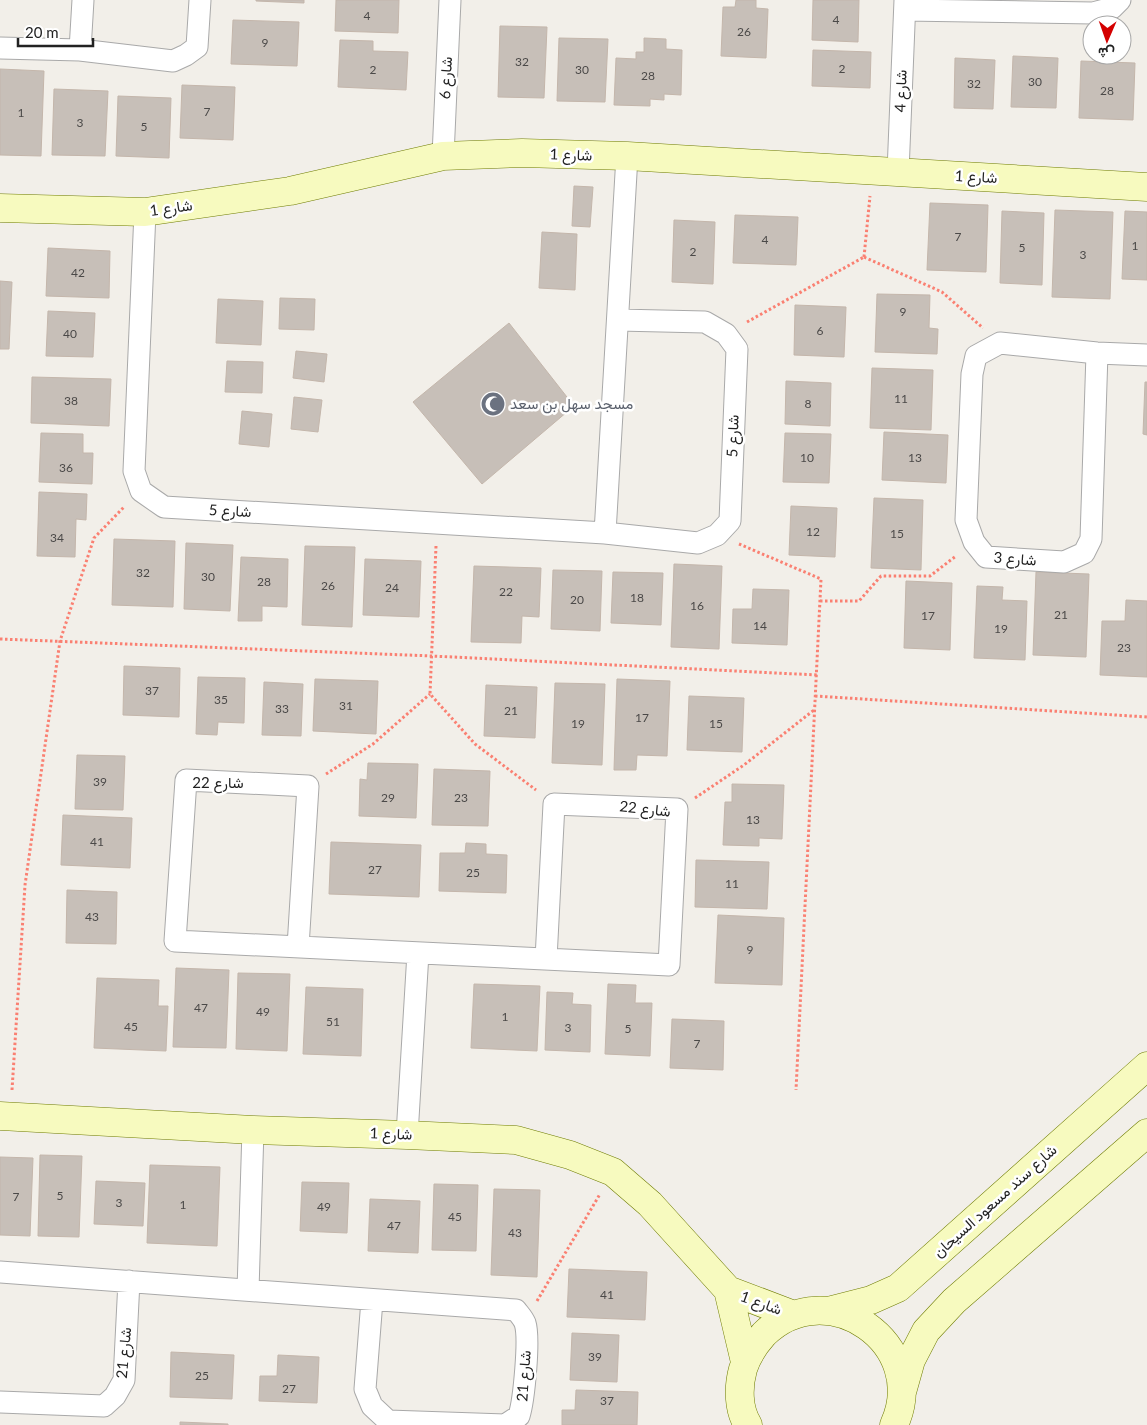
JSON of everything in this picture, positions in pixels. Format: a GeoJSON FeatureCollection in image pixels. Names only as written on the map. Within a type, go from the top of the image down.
{"type":"FeatureCollection","features":[{"type":"Feature","properties":{"kind":"street"},"geometry":{"type":"LineString","coordinates":[[80,50],[83,0]]}},
{"type":"Feature","properties":{"kind":"street"},"geometry":{"type":"LineString","coordinates":[[0,48],[80,50],[173,61],[197,47],[200,0]]}},
{"type":"Feature","properties":{"kind":"street","name":"شارع 6"},"geometry":{"type":"LineString","coordinates":[[443,156],[450,0]]}},
{"type":"Feature","properties":{"kind":"street","name":"شارع 4"},"geometry":{"type":"LineString","coordinates":[[885,171],[905,5],[1093,13],[1112,8],[1120,0]]}},
{"type":"Feature","properties":{"kind":"street","name":"شارع 1"},"geometry":{"type":"LineString","coordinates":[[0,208],[145,212],[290,191],[443,156],[522,153],[627,156],[1147,187]]}},
{"type":"Feature","properties":{"kind":"street"},"geometry":{"type":"LineString","coordinates":[[605,533],[627,156]]}},
{"type":"Feature","properties":{"kind":"street"},"geometry":{"type":"LineString","coordinates":[[140,490],[134,471],[145,212]]}},
{"type":"Feature","properties":{"kind":"street"},"geometry":{"type":"LineString","coordinates":[[618,320],[705,322],[726,334]]}},
{"type":"Feature","properties":{"kind":"street","name":"شارع 5"},"geometry":{"type":"LineString","coordinates":[[140,490],[164,507],[605,533],[698,543],[717,535],[730,521],[737,349],[726,334]]}},
{"type":"Feature","properties":{"kind":"street"},"geometry":{"type":"LineString","coordinates":[[1000,343],[1098,353],[1147,355]]}},
{"type":"Feature","properties":{"kind":"street","name":"شارع 3"},"geometry":{"type":"LineString","coordinates":[[1000,343],[976,356],[972,374],[966,520],[974,542],[986,557],[1064,562],[1084,553],[1091,539],[1098,353]]}},
{"type":"Feature","properties":{"kind":"street","name":"شارع 22"},"geometry":{"type":"LineString","coordinates":[[308,786],[186,780],[175,941],[669,965],[677,810],[554,804]]}},
{"type":"Feature","properties":{"kind":"street"},"geometry":{"type":"LineString","coordinates":[[298,947],[308,786]]}},
{"type":"Feature","properties":{"kind":"street"},"geometry":{"type":"LineString","coordinates":[[546,959],[554,804]]}},
{"type":"Feature","properties":{"kind":"street"},"geometry":{"type":"LineString","coordinates":[[407,1135],[418,953]]}},
{"type":"Feature","properties":{"kind":"street","name":"شارع سند مسعود السيحان"},"geometry":{"type":"LineString","coordinates":[[828,1311],[871,1300],[898,1288],[1147,1066]]}},
{"type":"Feature","properties":{"kind":"street","name":"شارع 1"},"geometry":{"type":"LineString","coordinates":[[5,1116],[253,1130],[516,1140],[570,1155],[613,1172],[650,1204],[728,1290],[794,1315]]}},
{"type":"Feature","properties":{"kind":"street"},"geometry":{"type":"LineString","coordinates":[[248,1290],[253,1130]]}},
{"type":"Feature","properties":{"kind":"street"},"geometry":{"type":"LineString","coordinates":[[895,1425],[911,1360],[926,1331],[954,1301],[1147,1133]]}},
{"type":"Feature","properties":{"kind":"street"},"geometry":{"type":"LineString","coordinates":[[0,1272],[516,1310],[525,1322]]}},
{"type":"Feature","properties":{"kind":"street","name":"شارع 21"},"geometry":{"type":"LineString","coordinates":[[0,1402],[104,1406],[115,1396],[124,1380],[129,1280]]}},
{"type":"Feature","properties":{"kind":"street","name":"شارع 1"},"geometry":{"type":"LineString","coordinates":[[728,1290],[745,1362]]}},
{"type":"Feature","properties":{"kind":"street","name":"شارع 21"},"geometry":{"type":"LineString","coordinates":[[372,1300],[365,1389],[372,1406],[388,1421],[505,1425],[519,1416],[523,1403],[525,1322]]}},
{"type":"Feature","properties":{"kind":"street"},"geometry":{"type":"LineString","coordinates":[[748,1425],[740,1397],[740,1379],[745,1362],[757,1342],[773,1325],[794,1315],[811,1311],[828,1311],[852,1317],[872,1329],[888,1346],[899,1368],[902,1392]]}},
{"type":"Feature","properties":{"kind":"street"},"geometry":{"type":"LineString","coordinates":[[727,1425],[740,1397]]}},
{"type":"Feature","properties":{"kind":"path"},"geometry":{"type":"LineString","coordinates":[[726,334],[864,258],[885,171]]}},
{"type":"Feature","properties":{"kind":"path"},"geometry":{"type":"LineString","coordinates":[[864,258],[942,292],[1000,343]]}},
{"type":"Feature","properties":{"kind":"path"},"geometry":{"type":"LineString","coordinates":[[5,1116],[25,885],[60,641],[94,538],[140,490]]}},
{"type":"Feature","properties":{"kind":"path"},"geometry":{"type":"LineString","coordinates":[[436,523],[430,694],[475,744],[554,804]]}},
{"type":"Feature","properties":{"kind":"path"},"geometry":{"type":"LineString","coordinates":[[717,535],[821,579],[796,1090]]}},
{"type":"Feature","properties":{"kind":"path"},"geometry":{"type":"LineString","coordinates":[[820,601],[859,601],[881,576],[930,576],[974,542]]}},
{"type":"Feature","properties":{"kind":"path"},"geometry":{"type":"LineString","coordinates":[[0,638],[432,656],[816,675]]}},
{"type":"Feature","properties":{"kind":"path"},"geometry":{"type":"LineString","coordinates":[[308,786],[373,744],[430,694]]}},
{"type":"Feature","properties":{"kind":"path"},"geometry":{"type":"LineString","coordinates":[[815,696],[1147,717]]}},
{"type":"Feature","properties":{"kind":"path"},"geometry":{"type":"LineString","coordinates":[[677,810],[744,765],[815,709]]}},
{"type":"Feature","properties":{"kind":"path"},"geometry":{"type":"LineString","coordinates":[[525,1322],[613,1172]]}},
{"type":"Feature","properties":{"kind":"building"},"geometry":{"type":"Polygon","coordinates":[[[304,0],[304,3],[256,1],[304,0]]]}},
{"type":"Feature","properties":{"kind":"building"},"geometry":{"type":"Polygon","coordinates":[[[336,0],[399,0],[398,33],[335,31],[336,0]]]}},
{"type":"Feature","properties":{"kind":"building"},"geometry":{"type":"Polygon","coordinates":[[[736,0],[756,0],[756,8],[768,9],[766,58],[721,56],[723,7],[735,7],[736,0]]]}},
{"type":"Feature","properties":{"kind":"building"},"geometry":{"type":"Polygon","coordinates":[[[813,0],[859,0],[858,42],[812,40],[813,0]]]}},
{"type":"Feature","properties":{"kind":"building"},"geometry":{"type":"Polygon","coordinates":[[[233,20],[299,22],[297,66],[231,64],[233,20]]]}},
{"type":"Feature","properties":{"kind":"building"},"geometry":{"type":"Polygon","coordinates":[[[500,26],[547,27],[544,98],[498,97],[500,26]]]}},
{"type":"Feature","properties":{"kind":"building"},"geometry":{"type":"Polygon","coordinates":[[[559,38],[608,39],[605,102],[557,101],[559,38]]]}},
{"type":"Feature","properties":{"kind":"building"},"geometry":{"type":"Polygon","coordinates":[[[644,38],[666,39],[666,49],[682,50],[681,95],[664,94],[664,100],[650,99],[650,106],[614,105],[616,58],[636,59],[636,52],[644,52],[644,38]]]}},
{"type":"Feature","properties":{"kind":"building"},"geometry":{"type":"Polygon","coordinates":[[[340,40],[373,41],[373,51],[408,52],[406,90],[338,87],[340,40]]]}},
{"type":"Feature","properties":{"kind":"building"},"geometry":{"type":"Polygon","coordinates":[[[813,50],[871,52],[870,88],[812,86],[813,50]]]}},
{"type":"Feature","properties":{"kind":"building"},"geometry":{"type":"Polygon","coordinates":[[[1013,56],[1058,58],[1056,108],[1011,107],[1013,56]]]}},
{"type":"Feature","properties":{"kind":"building"},"geometry":{"type":"Polygon","coordinates":[[[955,58],[995,60],[993,109],[954,108],[955,58]]]}},
{"type":"Feature","properties":{"kind":"building"},"geometry":{"type":"Polygon","coordinates":[[[1081,61],[1082,65],[1132,65],[1132,63],[1135,63],[1133,120],[1079,118],[1081,61]]]}},
{"type":"Feature","properties":{"kind":"building"},"geometry":{"type":"Polygon","coordinates":[[[0,69],[44,71],[41,156],[0,155],[0,69]]]}},
{"type":"Feature","properties":{"kind":"building"},"geometry":{"type":"Polygon","coordinates":[[[182,85],[235,87],[233,140],[180,138],[182,85]]]}},
{"type":"Feature","properties":{"kind":"building"},"geometry":{"type":"Polygon","coordinates":[[[54,89],[108,91],[105,156],[52,155],[54,89]]]}},
{"type":"Feature","properties":{"kind":"building"},"geometry":{"type":"Polygon","coordinates":[[[118,96],[171,98],[169,158],[116,156],[118,96]]]}},
{"type":"Feature","properties":{"kind":"building"},"geometry":{"type":"Polygon","coordinates":[[[574,186],[593,187],[590,227],[572,226],[574,186]]]}},
{"type":"Feature","properties":{"kind":"building"},"geometry":{"type":"Polygon","coordinates":[[[930,203],[988,205],[986,272],[927,270],[930,203]]]}},
{"type":"Feature","properties":{"kind":"building"},"geometry":{"type":"Polygon","coordinates":[[[1055,210],[1113,212],[1110,299],[1052,297],[1055,210]]]}},
{"type":"Feature","properties":{"kind":"building"},"geometry":{"type":"Polygon","coordinates":[[[1002,211],[1044,213],[1042,285],[1000,283],[1002,211]]]}},
{"type":"Feature","properties":{"kind":"building"},"geometry":{"type":"Polygon","coordinates":[[[1125,211],[1147,212],[1147,280],[1122,279],[1125,211]]]}},
{"type":"Feature","properties":{"kind":"building"},"geometry":{"type":"Polygon","coordinates":[[[735,215],[798,217],[796,265],[733,263],[735,215]]]}},
{"type":"Feature","properties":{"kind":"building"},"geometry":{"type":"Polygon","coordinates":[[[674,220],[715,222],[713,284],[672,282],[674,220]]]}},
{"type":"Feature","properties":{"kind":"building"},"geometry":{"type":"Polygon","coordinates":[[[542,232],[577,234],[575,290],[539,288],[542,232]]]}},
{"type":"Feature","properties":{"kind":"building"},"geometry":{"type":"Polygon","coordinates":[[[48,248],[110,251],[109,298],[46,296],[48,248]]]}},
{"type":"Feature","properties":{"kind":"building"},"geometry":{"type":"Polygon","coordinates":[[[0,281],[12,282],[9,349],[0,349],[0,281]]]}},
{"type":"Feature","properties":{"kind":"building"},"geometry":{"type":"Polygon","coordinates":[[[877,294],[930,295],[929,328],[938,329],[937,354],[875,352],[877,294]]]}},
{"type":"Feature","properties":{"kind":"building"},"geometry":{"type":"Polygon","coordinates":[[[280,298],[315,299],[314,330],[279,329],[280,298]]]}},
{"type":"Feature","properties":{"kind":"building"},"geometry":{"type":"Polygon","coordinates":[[[218,299],[263,301],[261,345],[216,343],[218,299]]]}},
{"type":"Feature","properties":{"kind":"building"},"geometry":{"type":"Polygon","coordinates":[[[795,305],[846,307],[844,357],[794,355],[795,305]]]}},
{"type":"Feature","properties":{"kind":"building"},"geometry":{"type":"Polygon","coordinates":[[[48,311],[95,313],[93,357],[46,356],[48,311]]]}},
{"type":"Feature","properties":{"kind":"building","name":"مسجد سهل بن سعد"},"geometry":{"type":"Polygon","coordinates":[[[509,323],[574,406],[482,484],[413,402],[509,323]]]}},
{"type":"Feature","properties":{"kind":"building"},"geometry":{"type":"Polygon","coordinates":[[[296,351],[327,354],[324,382],[293,378],[296,351]]]}},
{"type":"Feature","properties":{"kind":"building"},"geometry":{"type":"Polygon","coordinates":[[[227,361],[263,362],[262,393],[225,392],[227,361]]]}},
{"type":"Feature","properties":{"kind":"building"},"geometry":{"type":"Polygon","coordinates":[[[872,368],[933,370],[931,430],[870,428],[872,368]]]}},
{"type":"Feature","properties":{"kind":"building"},"geometry":{"type":"Polygon","coordinates":[[[32,377],[111,379],[109,426],[31,423],[32,377]]]}},
{"type":"Feature","properties":{"kind":"building"},"geometry":{"type":"Polygon","coordinates":[[[786,381],[831,383],[830,426],[785,424],[786,381]]]}},
{"type":"Feature","properties":{"kind":"building"},"geometry":{"type":"Polygon","coordinates":[[[1145,382],[1147,382],[1147,435],[1143,434],[1145,382]]]}},
{"type":"Feature","properties":{"kind":"building"},"geometry":{"type":"Polygon","coordinates":[[[294,397],[322,400],[318,432],[291,429],[294,397]]]}},
{"type":"Feature","properties":{"kind":"building"},"geometry":{"type":"Polygon","coordinates":[[[242,411],[272,414],[269,447],[239,444],[242,411]]]}},
{"type":"Feature","properties":{"kind":"building"},"geometry":{"type":"Polygon","coordinates":[[[884,432],[948,435],[946,483],[882,480],[884,432]]]}},
{"type":"Feature","properties":{"kind":"building"},"geometry":{"type":"Polygon","coordinates":[[[41,433],[83,434],[83,453],[93,453],[92,484],[39,482],[41,433]]]}},
{"type":"Feature","properties":{"kind":"building"},"geometry":{"type":"Polygon","coordinates":[[[785,433],[831,434],[829,483],[783,482],[785,433]]]}},
{"type":"Feature","properties":{"kind":"building"},"geometry":{"type":"Polygon","coordinates":[[[39,492],[87,494],[86,520],[76,519],[75,557],[37,556],[39,492]]]}},
{"type":"Feature","properties":{"kind":"building"},"geometry":{"type":"Polygon","coordinates":[[[874,498],[923,500],[921,570],[871,568],[874,498]]]}},
{"type":"Feature","properties":{"kind":"building"},"geometry":{"type":"Polygon","coordinates":[[[791,506],[837,508],[835,557],[789,555],[791,506]]]}},
{"type":"Feature","properties":{"kind":"building"},"geometry":{"type":"Polygon","coordinates":[[[114,539],[175,541],[173,607],[112,605],[114,539]]]}},
{"type":"Feature","properties":{"kind":"building"},"geometry":{"type":"Polygon","coordinates":[[[186,543],[233,545],[230,611],[184,609],[186,543]]]}},
{"type":"Feature","properties":{"kind":"building"},"geometry":{"type":"Polygon","coordinates":[[[305,546],[355,547],[352,627],[302,625],[305,546]]]}},
{"type":"Feature","properties":{"kind":"building"},"geometry":{"type":"Polygon","coordinates":[[[241,557],[288,559],[287,607],[262,606],[262,621],[238,621],[241,557]]]}},
{"type":"Feature","properties":{"kind":"building"},"geometry":{"type":"Polygon","coordinates":[[[365,559],[421,561],[419,617],[363,615],[365,559]]]}},
{"type":"Feature","properties":{"kind":"building"},"geometry":{"type":"Polygon","coordinates":[[[674,564],[722,566],[719,649],[671,647],[674,564]]]}},
{"type":"Feature","properties":{"kind":"building"},"geometry":{"type":"Polygon","coordinates":[[[474,566],[541,568],[539,617],[522,616],[521,643],[471,642],[474,566]]]}},
{"type":"Feature","properties":{"kind":"building"},"geometry":{"type":"Polygon","coordinates":[[[553,570],[602,571],[600,631],[551,629],[553,570]]]}},
{"type":"Feature","properties":{"kind":"building"},"geometry":{"type":"Polygon","coordinates":[[[613,572],[663,573],[661,625],[611,623],[613,572]]]}},
{"type":"Feature","properties":{"kind":"building"},"geometry":{"type":"Polygon","coordinates":[[[1036,572],[1089,574],[1086,657],[1033,655],[1036,572]]]}},
{"type":"Feature","properties":{"kind":"building"},"geometry":{"type":"Polygon","coordinates":[[[906,581],[952,583],[950,650],[904,648],[906,581]]]}},
{"type":"Feature","properties":{"kind":"building"},"geometry":{"type":"Polygon","coordinates":[[[977,586],[1003,587],[1002,600],[1027,601],[1025,660],[974,658],[977,586]]]}},
{"type":"Feature","properties":{"kind":"building"},"geometry":{"type":"Polygon","coordinates":[[[753,589],[789,590],[787,645],[732,643],[733,609],[752,609],[753,589]]]}},
{"type":"Feature","properties":{"kind":"building"},"geometry":{"type":"Polygon","coordinates":[[[1126,600],[1147,601],[1147,677],[1100,675],[1102,621],[1125,621],[1126,600]]]}},
{"type":"Feature","properties":{"kind":"building"},"geometry":{"type":"Polygon","coordinates":[[[124,666],[180,668],[179,717],[123,715],[124,666]]]}},
{"type":"Feature","properties":{"kind":"building"},"geometry":{"type":"Polygon","coordinates":[[[198,677],[245,678],[244,723],[218,722],[217,735],[196,734],[198,677]]]}},
{"type":"Feature","properties":{"kind":"building"},"geometry":{"type":"Polygon","coordinates":[[[315,679],[378,681],[376,734],[313,731],[315,679]]]}},
{"type":"Feature","properties":{"kind":"building"},"geometry":{"type":"Polygon","coordinates":[[[617,679],[670,681],[667,756],[637,755],[636,770],[614,770],[617,679]]]}},
{"type":"Feature","properties":{"kind":"building"},"geometry":{"type":"Polygon","coordinates":[[[264,682],[303,684],[301,736],[262,735],[264,682]]]}},
{"type":"Feature","properties":{"kind":"building"},"geometry":{"type":"Polygon","coordinates":[[[555,683],[605,684],[602,765],[552,763],[555,683]]]}},
{"type":"Feature","properties":{"kind":"building"},"geometry":{"type":"Polygon","coordinates":[[[486,685],[537,687],[535,738],[484,736],[486,685]]]}},
{"type":"Feature","properties":{"kind":"building"},"geometry":{"type":"Polygon","coordinates":[[[689,696],[744,698],[742,752],[687,750],[689,696]]]}},
{"type":"Feature","properties":{"kind":"building"},"geometry":{"type":"Polygon","coordinates":[[[77,755],[125,756],[123,810],[75,809],[77,755]]]}},
{"type":"Feature","properties":{"kind":"building"},"geometry":{"type":"Polygon","coordinates":[[[368,763],[418,764],[416,818],[359,816],[360,779],[367,780],[368,763]]]}},
{"type":"Feature","properties":{"kind":"building"},"geometry":{"type":"Polygon","coordinates":[[[434,769],[490,771],[488,826],[432,825],[434,769]]]}},
{"type":"Feature","properties":{"kind":"building"},"geometry":{"type":"Polygon","coordinates":[[[732,784],[784,785],[782,839],[759,838],[759,846],[723,845],[725,802],[732,802],[732,784]]]}},
{"type":"Feature","properties":{"kind":"building"},"geometry":{"type":"Polygon","coordinates":[[[63,815],[132,818],[130,868],[61,865],[63,815]]]}},
{"type":"Feature","properties":{"kind":"building"},"geometry":{"type":"Polygon","coordinates":[[[331,842],[421,845],[419,897],[329,894],[331,842]]]}},
{"type":"Feature","properties":{"kind":"building"},"geometry":{"type":"Polygon","coordinates":[[[466,843],[486,844],[486,854],[507,855],[506,893],[439,891],[440,853],[465,853],[466,843]]]}},
{"type":"Feature","properties":{"kind":"building"},"geometry":{"type":"Polygon","coordinates":[[[696,860],[769,862],[767,909],[695,907],[696,860]]]}},
{"type":"Feature","properties":{"kind":"building"},"geometry":{"type":"Polygon","coordinates":[[[67,890],[117,892],[116,944],[66,943],[67,890]]]}},
{"type":"Feature","properties":{"kind":"building"},"geometry":{"type":"Polygon","coordinates":[[[718,915],[784,918],[782,985],[715,983],[718,915]]]}},
{"type":"Feature","properties":{"kind":"building"},"geometry":{"type":"Polygon","coordinates":[[[176,968],[229,970],[226,1048],[173,1047],[176,968]]]}},
{"type":"Feature","properties":{"kind":"building"},"geometry":{"type":"Polygon","coordinates":[[[238,973],[290,974],[287,1051],[236,1049],[238,973]]]}},
{"type":"Feature","properties":{"kind":"building"},"geometry":{"type":"Polygon","coordinates":[[[97,978],[159,980],[158,1006],[168,1006],[166,1051],[94,1048],[97,978]]]}},
{"type":"Feature","properties":{"kind":"building"},"geometry":{"type":"Polygon","coordinates":[[[474,984],[540,986],[537,1051],[471,1048],[474,984]]]}},
{"type":"Feature","properties":{"kind":"building"},"geometry":{"type":"Polygon","coordinates":[[[608,984],[636,985],[635,1003],[652,1003],[650,1056],[605,1054],[608,984]]]}},
{"type":"Feature","properties":{"kind":"building"},"geometry":{"type":"Polygon","coordinates":[[[306,987],[363,989],[361,1056],[303,1054],[306,987]]]}},
{"type":"Feature","properties":{"kind":"building"},"geometry":{"type":"Polygon","coordinates":[[[547,992],[573,993],[572,1004],[591,1005],[590,1052],[545,1050],[547,992]]]}},
{"type":"Feature","properties":{"kind":"building"},"geometry":{"type":"Polygon","coordinates":[[[672,1019],[724,1021],[723,1070],[670,1068],[672,1019]]]}},
{"type":"Feature","properties":{"kind":"building"},"geometry":{"type":"Polygon","coordinates":[[[40,1155],[82,1156],[79,1237],[38,1236],[40,1155]]]}},
{"type":"Feature","properties":{"kind":"building"},"geometry":{"type":"Polygon","coordinates":[[[0,1157],[33,1158],[30,1236],[0,1235],[0,1157]]]}},
{"type":"Feature","properties":{"kind":"building"},"geometry":{"type":"Polygon","coordinates":[[[150,1165],[220,1167],[217,1246],[147,1243],[150,1165]]]}},
{"type":"Feature","properties":{"kind":"building"},"geometry":{"type":"Polygon","coordinates":[[[96,1181],[145,1183],[143,1226],[94,1224],[96,1181]]]}},
{"type":"Feature","properties":{"kind":"building"},"geometry":{"type":"Polygon","coordinates":[[[302,1182],[349,1183],[347,1233],[300,1231],[302,1182]]]}},
{"type":"Feature","properties":{"kind":"building"},"geometry":{"type":"Polygon","coordinates":[[[434,1184],[478,1185],[476,1251],[432,1250],[434,1184]]]}},
{"type":"Feature","properties":{"kind":"building"},"geometry":{"type":"Polygon","coordinates":[[[494,1189],[540,1190],[537,1277],[491,1275],[494,1189]]]}},
{"type":"Feature","properties":{"kind":"building"},"geometry":{"type":"Polygon","coordinates":[[[370,1199],[420,1201],[418,1253],[368,1251],[370,1199]]]}},
{"type":"Feature","properties":{"kind":"building"},"geometry":{"type":"Polygon","coordinates":[[[569,1269],[647,1272],[645,1320],[567,1317],[569,1269]]]}},
{"type":"Feature","properties":{"kind":"building"},"geometry":{"type":"Polygon","coordinates":[[[572,1333],[619,1335],[617,1382],[570,1380],[572,1333]]]}},
{"type":"Feature","properties":{"kind":"building"},"geometry":{"type":"Polygon","coordinates":[[[171,1352],[234,1355],[232,1399],[170,1397],[171,1352]]]}},
{"type":"Feature","properties":{"kind":"building"},"geometry":{"type":"Polygon","coordinates":[[[278,1355],[319,1357],[317,1403],[259,1401],[260,1376],[277,1376],[278,1355]]]}},
{"type":"Feature","properties":{"kind":"building"},"geometry":{"type":"Polygon","coordinates":[[[576,1390],[638,1392],[637,1425],[562,1425],[562,1410],[575,1410],[576,1390]]]}},
{"type":"Feature","properties":{"kind":"building"},"geometry":{"type":"Polygon","coordinates":[[[180,1422],[228,1424],[228,1425],[180,1425],[180,1422]]]}},
{"type":"Feature","properties":{"kind":"place","name":"مسجد سهل بن سعد"},"geometry":{"type":"Point","coordinates":[493,404]}}]}
